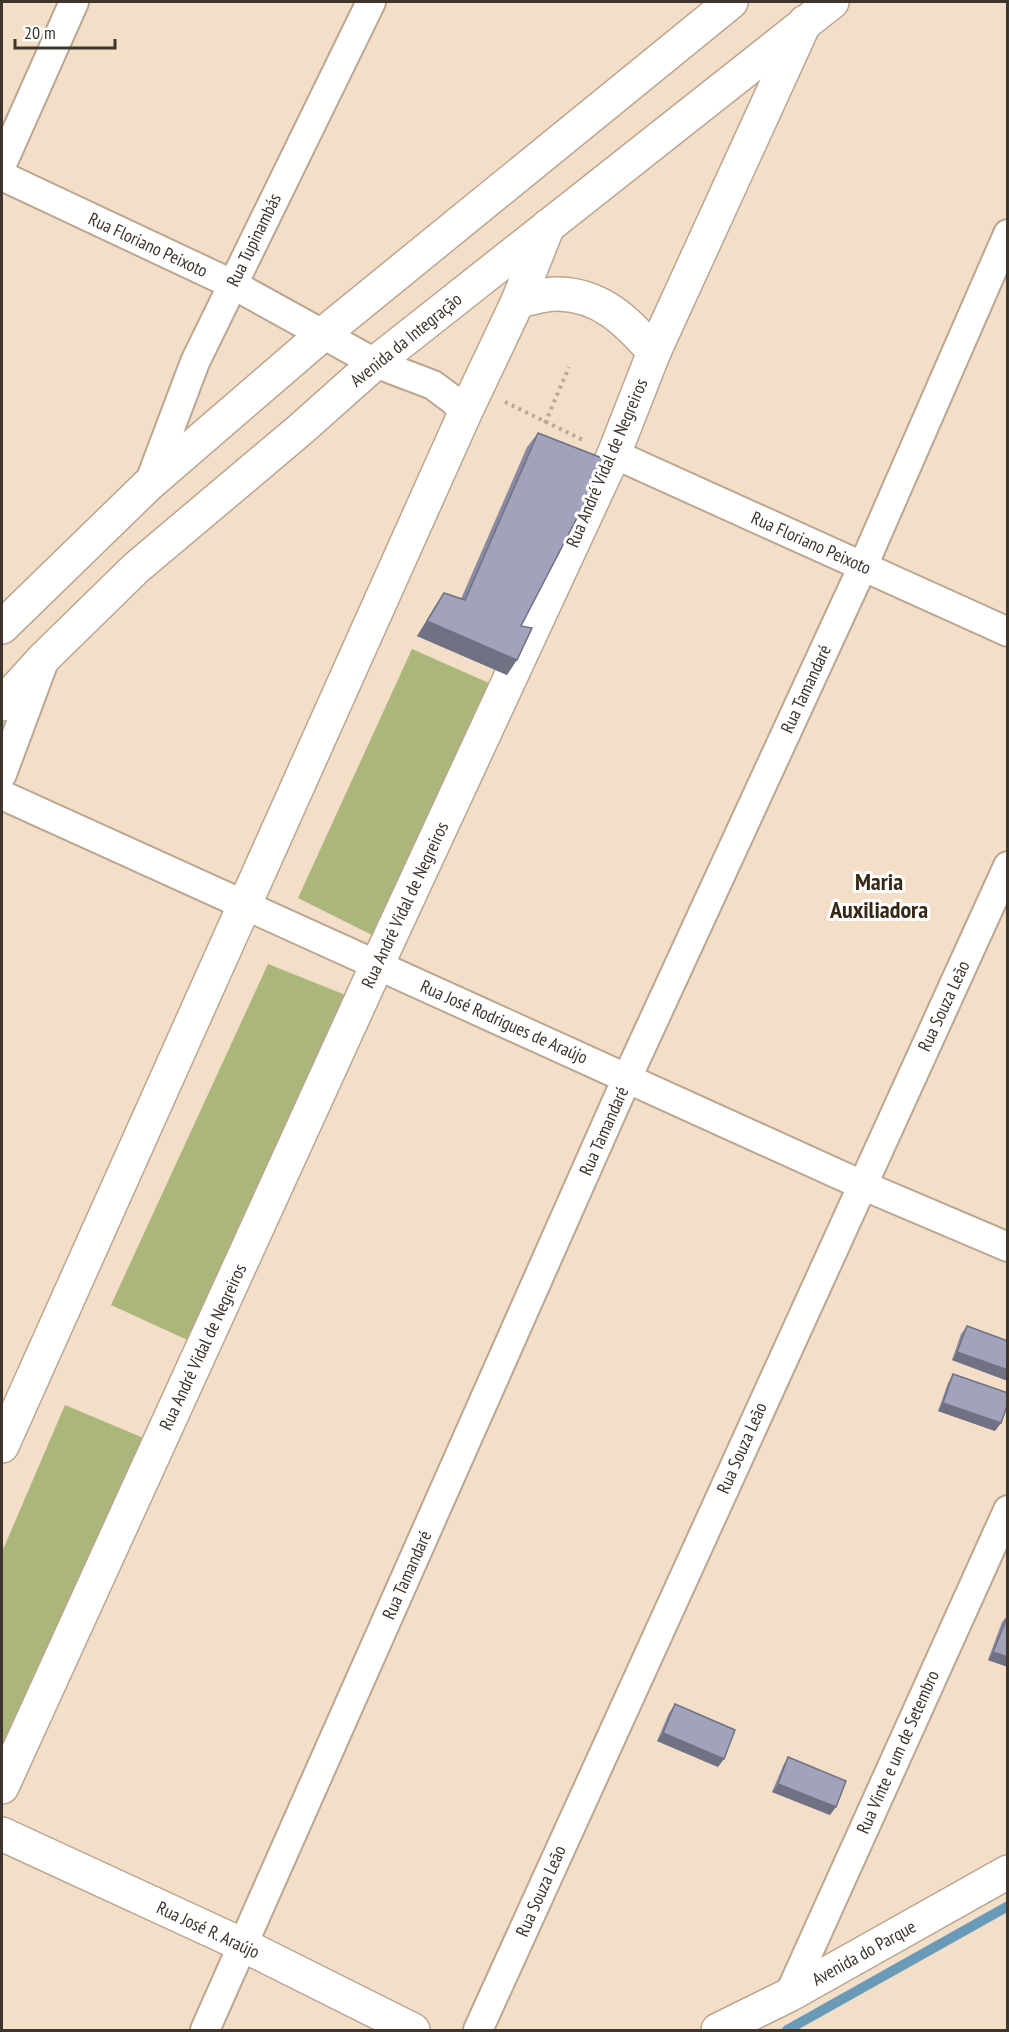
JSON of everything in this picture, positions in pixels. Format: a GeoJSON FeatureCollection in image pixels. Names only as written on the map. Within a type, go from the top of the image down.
{"type":"FeatureCollection","features":[{"type":"Feature","properties":{"kind":"street"},"geometry":{"type":"LineString","coordinates":[[2,164],[74,2]]}},
{"type":"Feature","properties":{"kind":"street","name":"Rua Tupinambás"},"geometry":{"type":"LineString","coordinates":[[149,484],[195,362],[370,2]]}},
{"type":"Feature","properties":{"kind":"street"},"geometry":{"type":"LineString","coordinates":[[2,627],[149,484],[323,334],[731,2]]}},
{"type":"Feature","properties":{"kind":"street","name":"Avenida da Integração"},"geometry":{"type":"LineString","coordinates":[[2,704],[45,657],[136,568],[301,429],[375,363],[832,2]]}},
{"type":"Feature","properties":{"kind":"street","name":"Rua André Vidal de Negreiros"},"geometry":{"type":"LineString","coordinates":[[2,1787],[377,965],[614,454],[654,352],[805,22]]}},
{"type":"Feature","properties":{"kind":"street","name":"Rua Floriano Peixoto"},"geometry":{"type":"LineString","coordinates":[[2,176],[232,284],[375,363],[472,400]]}},
{"type":"Feature","properties":{"kind":"street"},"geometry":{"type":"LineString","coordinates":[[2,1446],[243,906],[518,301],[548,226]]}},
{"type":"Feature","properties":{"kind":"street","name":"Rua Tamandaré"},"geometry":{"type":"LineString","coordinates":[[205,2031],[627,1078],[863,566],[1008,234]]}},
{"type":"Feature","properties":{"kind":"street"},"geometry":{"type":"LineString","coordinates":[[518,301],[558,293],[589,299],[605,305],[631,325],[654,352]]}},
{"type":"Feature","properties":{"kind":"street","name":"Rua Floriano Peixoto"},"geometry":{"type":"LineString","coordinates":[[614,454],[1008,632]]}},
{"type":"Feature","properties":{"kind":"street"},"geometry":{"type":"LineString","coordinates":[[2,774],[45,657]]}},
{"type":"Feature","properties":{"kind":"street","name":"Rua José Rodrigues de Araújo"},"geometry":{"type":"LineString","coordinates":[[2,795],[862,1185],[1008,1247]]}},
{"type":"Feature","properties":{"kind":"street","name":"Rua Souza Leão"},"geometry":{"type":"LineString","coordinates":[[478,2031],[1008,866]]}},
{"type":"Feature","properties":{"kind":"street","name":"Rua Vinte e um de Setembro"},"geometry":{"type":"LineString","coordinates":[[789,1995],[1008,1510]]}},
{"type":"Feature","properties":{"kind":"street","name":"Rua José R. Araújo"},"geometry":{"type":"LineString","coordinates":[[2,1834],[243,1945],[413,2031]]}},
{"type":"Feature","properties":{"kind":"street","name":"Avenida do Parque"},"geometry":{"type":"LineString","coordinates":[[718,2031],[789,1995],[1008,1872]]}},
{"type":"Feature","properties":{"kind":"path"},"geometry":{"type":"LineString","coordinates":[[544,423],[569,367]]}},
{"type":"Feature","properties":{"kind":"path"},"geometry":{"type":"LineString","coordinates":[[472,400],[544,423],[614,454]]}},
{"type":"Feature","properties":{"kind":"green space"},"geometry":{"type":"Polygon","coordinates":[[[412,649],[498,687],[388,943],[298,898],[412,649]]]}},
{"type":"Feature","properties":{"kind":"green space"},"geometry":{"type":"Polygon","coordinates":[[[268,964],[353,998],[205,1348],[111,1305],[268,964]]]}},
{"type":"Feature","properties":{"kind":"green space"},"geometry":{"type":"Polygon","coordinates":[[[65,1405],[160,1445],[2,1792],[2,1552],[65,1405]]]}},
{"type":"Feature","properties":{"kind":"building"},"geometry":{"type":"Polygon","coordinates":[[[538,433],[607,460],[521,626],[532,628],[517,660],[427,621],[444,593],[465,600],[538,433]]]}},
{"type":"Feature","properties":{"kind":"building"},"geometry":{"type":"Polygon","coordinates":[[[967,1326],[1008,1341],[1008,1370],[957,1352],[967,1326]]]}},
{"type":"Feature","properties":{"kind":"building"},"geometry":{"type":"Polygon","coordinates":[[[953,1374],[1008,1393],[1008,1403],[1001,1423],[943,1403],[953,1374]]]}},
{"type":"Feature","properties":{"kind":"building"},"geometry":{"type":"Polygon","coordinates":[[[1008,1615],[1008,1657],[993,1652],[1008,1615]]]}},
{"type":"Feature","properties":{"kind":"building"},"geometry":{"type":"Polygon","coordinates":[[[675,1704],[735,1730],[724,1759],[663,1733],[675,1704]]]}},
{"type":"Feature","properties":{"kind":"building"},"geometry":{"type":"Polygon","coordinates":[[[788,1757],[846,1781],[836,1807],[778,1784],[788,1757]]]}},
{"type":"Feature","properties":{"kind":"waterway"},"geometry":{"type":"LineString","coordinates":[[787,2030],[1008,1906]]}},
{"type":"Feature","properties":{"kind":"district","name":"Maria Auxiliadora"},"geometry":{"type":"Point","coordinates":[879,896]}}]}
